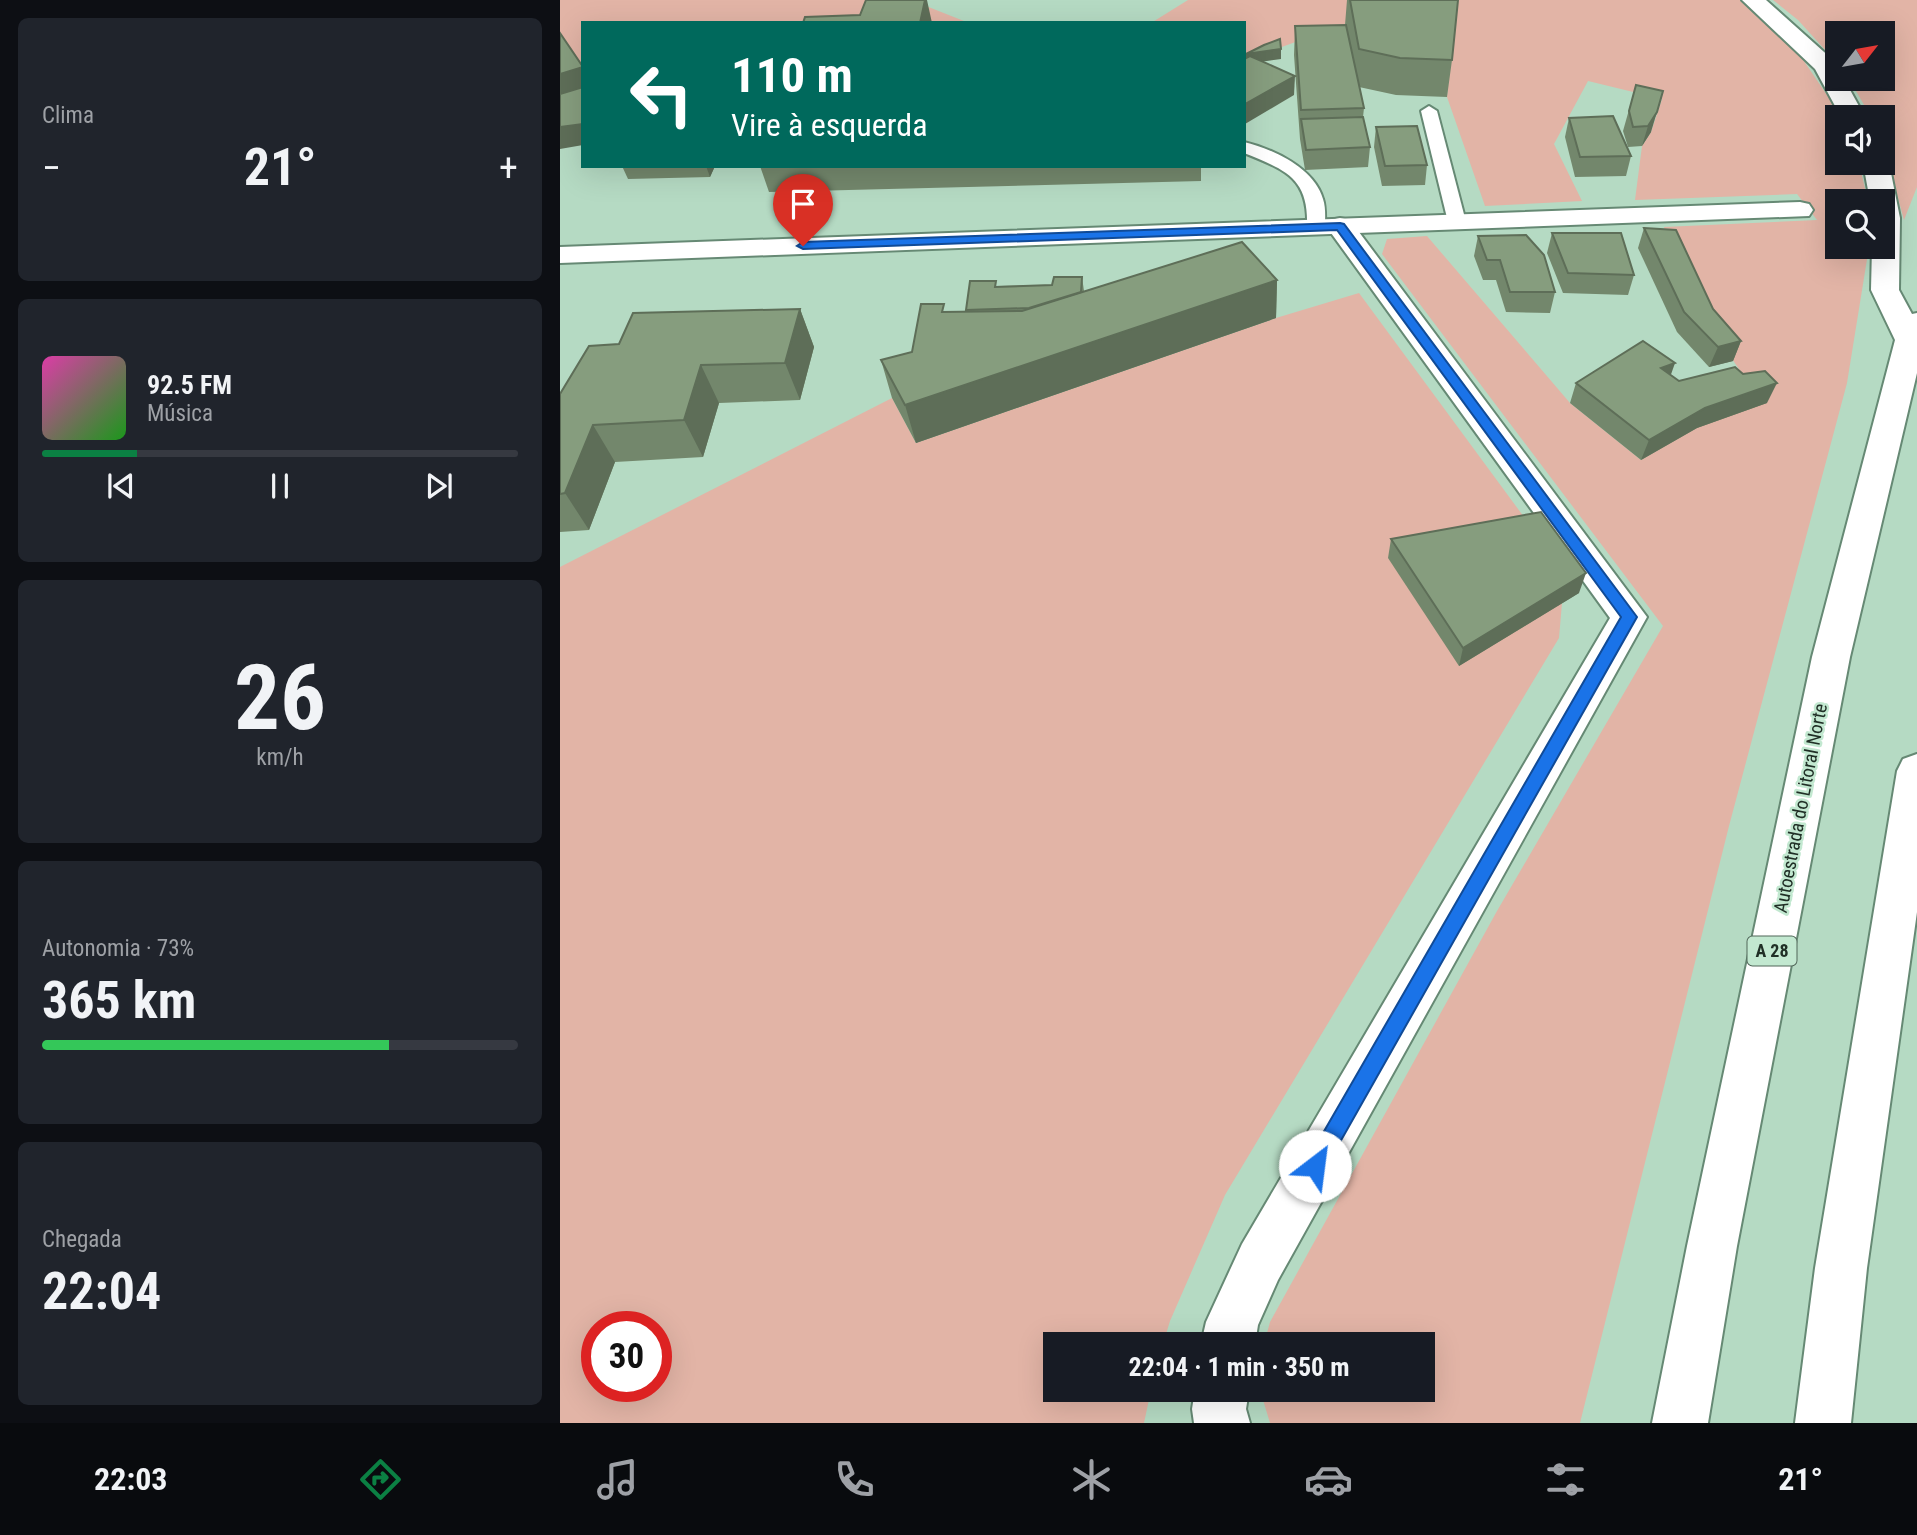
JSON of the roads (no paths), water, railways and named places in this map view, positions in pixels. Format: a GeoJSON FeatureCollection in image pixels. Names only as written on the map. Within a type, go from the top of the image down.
{"type":"FeatureCollection","features":[{"type":"Feature","properties":{"kind":"main road"},"geometry":{"type":"LineString","coordinates":[[1754,0],[1825,65],[1847,105]]}},
{"type":"Feature","properties":{"kind":"main road"},"geometry":{"type":"LineString","coordinates":[[1878,175],[1887,218],[1885,290],[1914,331]]}},
{"type":"Feature","properties":{"kind":"main road"},"geometry":{"type":"LineString","coordinates":[[560,255],[1800,209]]}},
{"type":"Feature","properties":{"kind":"main road"},"geometry":{"type":"LineString","coordinates":[[1230,1332],[1232,1322],[1260,1262],[1629,617],[1328,227]]}},
{"type":"Feature","properties":{"kind":"main road","name":"Autoestrada do Litoral Norte"},"geometry":{"type":"LineString","coordinates":[[1680,1423],[1712,1246],[1831,657],[1914,331]]}},
{"type":"Feature","properties":{"kind":"main road"},"geometry":{"type":"LineString","coordinates":[[1823,1423],[1841,1268],[1917,771]]}},
{"type":"Feature","properties":{"kind":"main road"},"geometry":{"type":"LineString","coordinates":[[1220,1402],[1222,1423]]}},
{"type":"Feature","properties":{"kind":"lane"},"geometry":{"type":"LineString","coordinates":[[1429,111],[1457,222]]}},
{"type":"Feature","properties":{"kind":"lane"},"geometry":{"type":"LineString","coordinates":[[1246,148],[1289,169],[1305,182],[1328,227]]}}]}
